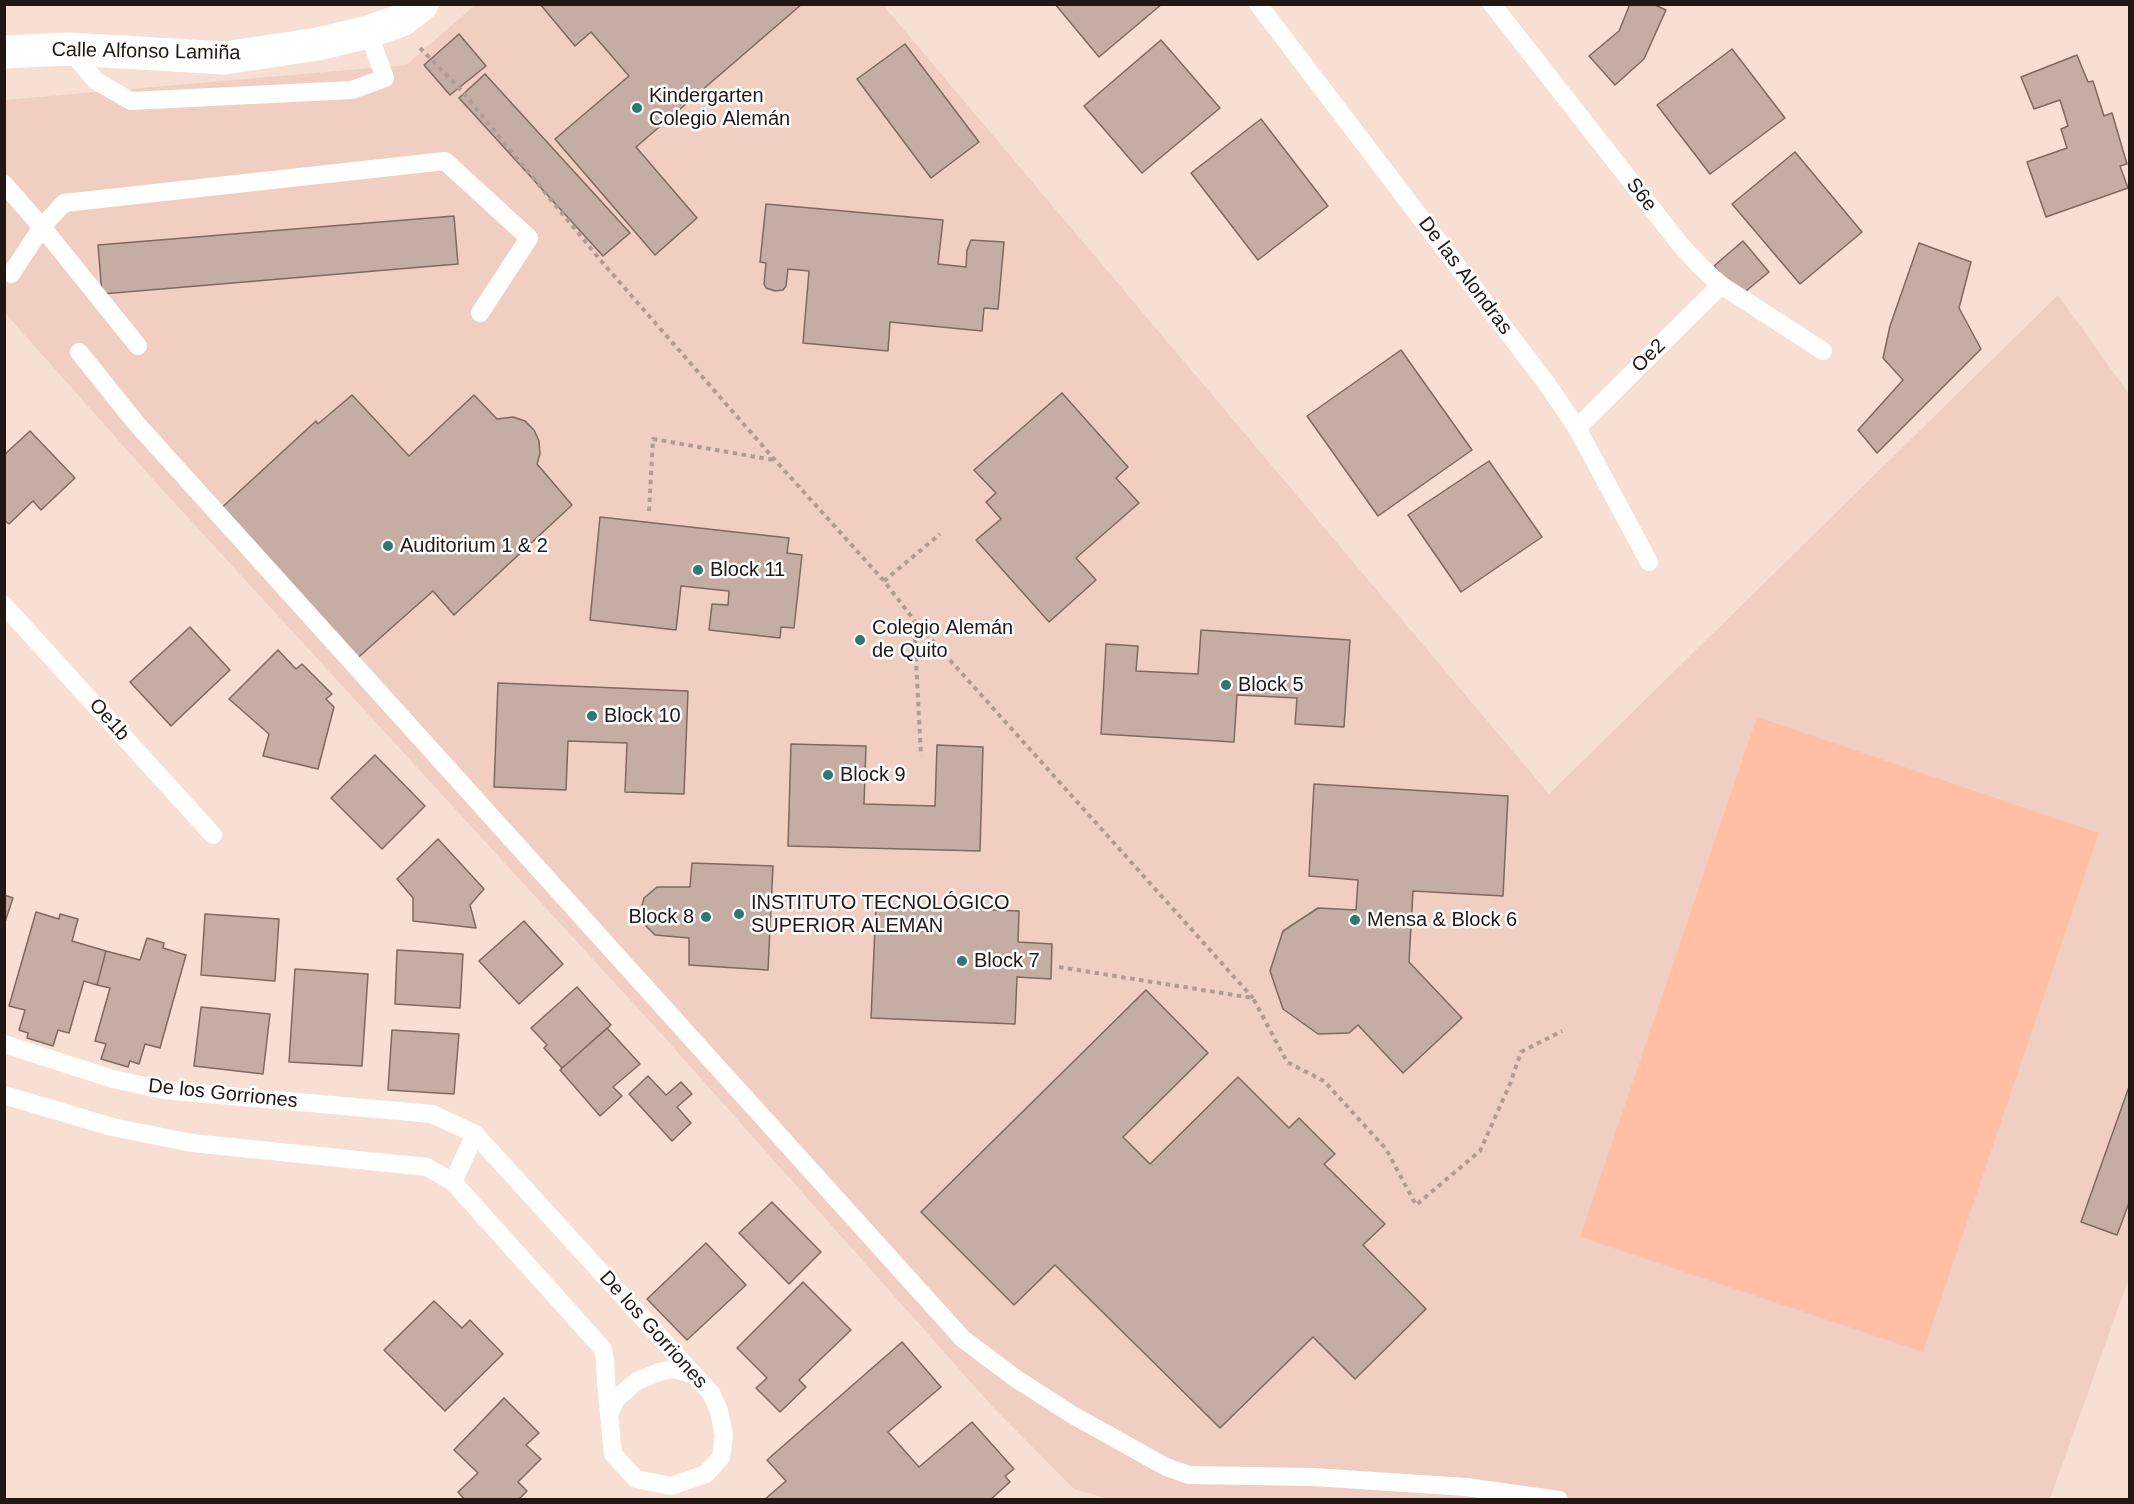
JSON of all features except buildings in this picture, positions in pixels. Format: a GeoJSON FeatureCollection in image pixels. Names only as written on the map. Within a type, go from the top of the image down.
{"type":"FeatureCollection","features":[{"type":"Feature","properties":{"kind":"street","name":"Calle Alfonso Lamiña"},"geometry":{"type":"LineString","coordinates":[[4,52],[69,49],[225,58],[318,44],[368,32],[402,20],[423,4]]}},
{"type":"Feature","properties":{"kind":"lane","name":"De las Alondras"},"geometry":{"type":"LineString","coordinates":[[1258,4],[1577,428],[1649,562]]}},
{"type":"Feature","properties":{"kind":"lane","name":"S6e"},"geometry":{"type":"LineString","coordinates":[[1492,4],[1679,243],[1699,265],[1722,285],[1823,351]]}},
{"type":"Feature","properties":{"kind":"lane"},"geometry":{"type":"LineString","coordinates":[[69,49],[96,81],[130,100],[352,90],[385,78],[368,32]]}},
{"type":"Feature","properties":{"kind":"lane"},"geometry":{"type":"LineString","coordinates":[[11,274],[42,227],[64,203],[445,161],[529,238],[480,313]]}},
{"type":"Feature","properties":{"kind":"lane"},"geometry":{"type":"LineString","coordinates":[[4,184],[42,227],[138,346]]}},
{"type":"Feature","properties":{"kind":"lane","name":"Oe2"},"geometry":{"type":"LineString","coordinates":[[1577,428],[1722,285]]}},
{"type":"Feature","properties":{"kind":"lane"},"geometry":{"type":"LineString","coordinates":[[79,352],[136,423],[963,1339],[1015,1378],[1071,1414],[1166,1467],[1189,1475],[1323,1477],[1466,1487],[1559,1500]]}},
{"type":"Feature","properties":{"kind":"lane","name":"Oe1b"},"geometry":{"type":"LineString","coordinates":[[4,604],[213,835]]}},
{"type":"Feature","properties":{"kind":"lane","name":"De los Gorriones"},"geometry":{"type":"LineString","coordinates":[[4,1044],[113,1079],[164,1090],[432,1114],[474,1134],[711,1393],[719,1412],[724,1436],[721,1457],[706,1474],[670,1486],[636,1479],[613,1454],[608,1417],[606,1360],[603,1348],[453,1182],[427,1167],[192,1143],[112,1127],[4,1095]]}},
{"type":"Feature","properties":{"kind":"lane"},"geometry":{"type":"LineString","coordinates":[[453,1182],[474,1134]]}},
{"type":"Feature","properties":{"kind":"lane"},"geometry":{"type":"LineString","coordinates":[[608,1417],[616,1399],[637,1381],[674,1369],[692,1374]]}},
{"type":"Feature","properties":{"kind":"path"},"geometry":{"type":"LineString","coordinates":[[421,50],[461,90],[602,262],[884,581],[914,620],[1253,998],[1287,1062],[1324,1081],[1386,1149],[1416,1205],[1480,1151],[1510,1084],[1521,1052],[1562,1031]]}},
{"type":"Feature","properties":{"kind":"path"},"geometry":{"type":"LineString","coordinates":[[650,511],[653,439],[775,460]]}},
{"type":"Feature","properties":{"kind":"path"},"geometry":{"type":"LineString","coordinates":[[884,581],[940,534]]}},
{"type":"Feature","properties":{"kind":"path"},"geometry":{"type":"LineString","coordinates":[[914,620],[921,756]]}},
{"type":"Feature","properties":{"kind":"path"},"geometry":{"type":"LineString","coordinates":[[1059,967],[1253,998]]}},
{"type":"Feature","properties":{"kind":"shaded area","name":"Colegio Alemán de Quito"},"geometry":{"type":"Polygon","coordinates":[[[475,5],[883,5],[1549,794],[2058,295],[2129,394],[2130,1275],[2050,1499],[1112,1500],[1074,1489],[991,1405],[665,1038],[159,486],[5,313],[4,100],[406,65],[475,5]]]}},
{"type":"Feature","properties":{"kind":"shaded area"},"geometry":{"type":"Polygon","coordinates":[[[1757,717],[2099,833],[1923,1352],[1580,1237],[1757,717]]]}},
{"type":"Feature","properties":{"kind":"place","name":"Kindergarten Colegio Alemán"},"geometry":{"type":"Point","coordinates":[637,108]}},
{"type":"Feature","properties":{"kind":"place","name":"Auditorium 1 & 2"},"geometry":{"type":"Point","coordinates":[388,546]}},
{"type":"Feature","properties":{"kind":"place","name":"Block 11"},"geometry":{"type":"Point","coordinates":[698,570]}},
{"type":"Feature","properties":{"kind":"place","name":"Colegio Alemán de Quito"},"geometry":{"type":"Point","coordinates":[860,640]}},
{"type":"Feature","properties":{"kind":"place","name":"Block 5"},"geometry":{"type":"Point","coordinates":[1226,685]}},
{"type":"Feature","properties":{"kind":"place","name":"Block 10"},"geometry":{"type":"Point","coordinates":[592,716]}},
{"type":"Feature","properties":{"kind":"place","name":"Block 9"},"geometry":{"type":"Point","coordinates":[828,775]}},
{"type":"Feature","properties":{"kind":"place","name":"INSTITUTO TECNOLÓGICO SUPERIOR ALEMAN"},"geometry":{"type":"Point","coordinates":[739,914]}},
{"type":"Feature","properties":{"kind":"place","name":"Block 8"},"geometry":{"type":"Point","coordinates":[706,917]}},
{"type":"Feature","properties":{"kind":"place","name":"Mensa & Block 6"},"geometry":{"type":"Point","coordinates":[1355,920]}},
{"type":"Feature","properties":{"kind":"place","name":"Block 7"},"geometry":{"type":"Point","coordinates":[962,961]}}]}
